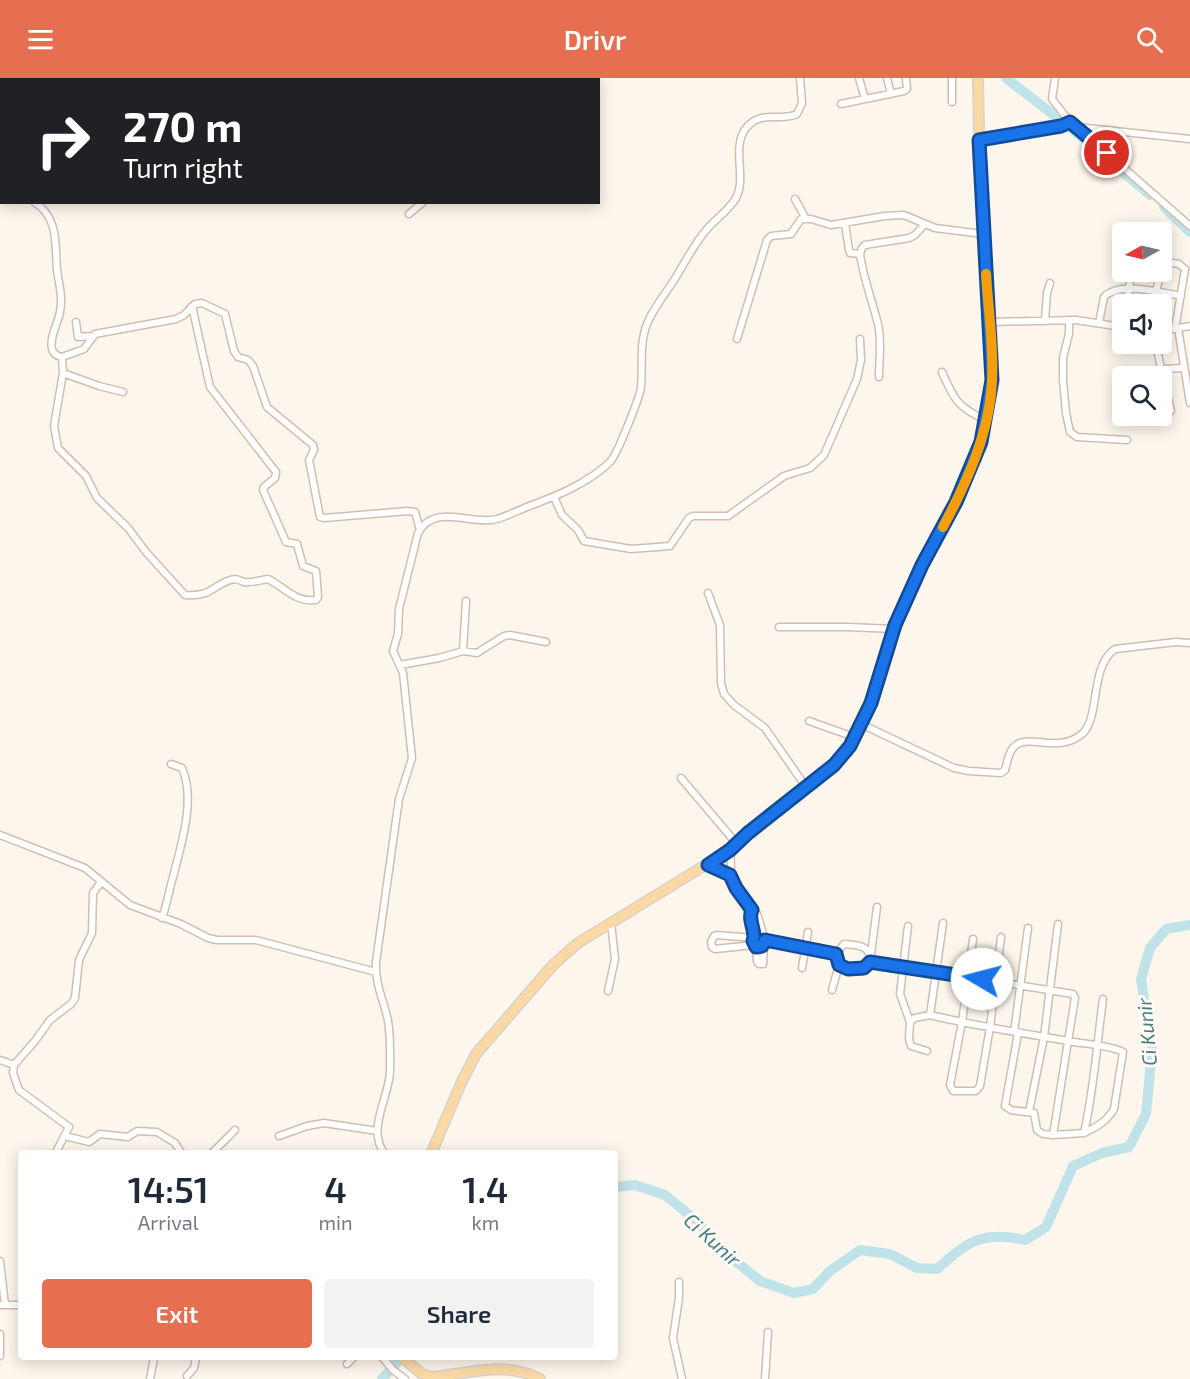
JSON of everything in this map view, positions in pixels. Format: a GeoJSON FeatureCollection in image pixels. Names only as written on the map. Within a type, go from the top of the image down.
{"type":"FeatureCollection","features":[{"type":"Feature","properties":{"kind":"main road"},"geometry":{"type":"LineString","coordinates":[[433,1150],[476,1054],[553,965],[578,943],[708,865],[733,847],[834,765],[850,746],[871,703],[894,629],[922,565],[956,502],[981,442],[992,380],[983,234],[978,78]]}},
{"type":"Feature","properties":{"kind":"main road"},"geometry":{"type":"LineString","coordinates":[[406,1360],[422,1374],[432,1377],[471,1375],[489,1368],[505,1369],[540,1379]]}},
{"type":"Feature","properties":{"kind":"street"},"geometry":{"type":"LineString","coordinates":[[382,1150],[378,1131],[390,1073],[388,1017],[379,993],[376,972],[399,799],[412,758],[403,673],[394,655],[393,647],[398,634],[400,605],[420,530],[428,521],[449,516],[494,520],[574,488],[613,459],[641,389],[643,340],[648,322],[707,229],[736,198],[740,187],[738,155],[744,130],[750,124],[766,116],[790,117],[797,114],[802,103],[800,78]]}},
{"type":"Feature","properties":{"kind":"street"},"geometry":{"type":"LineString","coordinates":[[860,78],[865,99]]}},
{"type":"Feature","properties":{"kind":"street"},"geometry":{"type":"LineString","coordinates":[[887,78],[891,94]]}},
{"type":"Feature","properties":{"kind":"street"},"geometry":{"type":"LineString","coordinates":[[841,104],[904,91],[907,89],[906,78]]}},
{"type":"Feature","properties":{"kind":"street"},"geometry":{"type":"LineString","coordinates":[[952,78],[952,102]]}},
{"type":"Feature","properties":{"kind":"street"},"geometry":{"type":"LineString","coordinates":[[1055,78],[1053,102],[1066,124]]}},
{"type":"Feature","properties":{"kind":"street"},"geometry":{"type":"LineString","coordinates":[[979,140],[1066,124],[1190,139]]}},
{"type":"Feature","properties":{"kind":"street"},"geometry":{"type":"LineString","coordinates":[[1077,127],[1190,226]]}},
{"type":"Feature","properties":{"kind":"street"},"geometry":{"type":"LineString","coordinates":[[795,199],[806,219]]}},
{"type":"Feature","properties":{"kind":"street"},"geometry":{"type":"LineString","coordinates":[[37,204],[44,208],[54,228],[57,244],[57,270],[62,295],[61,311],[51,345],[54,354],[62,357],[84,350],[93,336]]}},
{"type":"Feature","properties":{"kind":"street"},"geometry":{"type":"LineString","coordinates":[[409,214],[421,204]]}},
{"type":"Feature","properties":{"kind":"street"},"geometry":{"type":"LineString","coordinates":[[737,339],[767,240],[771,236],[791,234],[801,219],[831,225],[904,215],[935,228],[983,234]]}},
{"type":"Feature","properties":{"kind":"street"},"geometry":{"type":"LineString","coordinates":[[845,224],[850,253],[860,254]]}},
{"type":"Feature","properties":{"kind":"street"},"geometry":{"type":"LineString","coordinates":[[879,377],[878,324],[860,254],[866,245],[909,238],[925,224]]}},
{"type":"Feature","properties":{"kind":"street"},"geometry":{"type":"LineString","coordinates":[[1172,263],[1183,266],[1185,273],[1177,328],[1190,403]]}},
{"type":"Feature","properties":{"kind":"street"},"geometry":{"type":"LineString","coordinates":[[1128,294],[1129,282]]}},
{"type":"Feature","properties":{"kind":"street"},"geometry":{"type":"LineString","coordinates":[[1156,291],[1158,282]]}},
{"type":"Feature","properties":{"kind":"street"},"geometry":{"type":"LineString","coordinates":[[1045,320],[1050,283]]}},
{"type":"Feature","properties":{"kind":"street"},"geometry":{"type":"LineString","coordinates":[[1099,323],[1106,295],[1114,291],[1156,291],[1181,296]]}},
{"type":"Feature","properties":{"kind":"street"},"geometry":{"type":"LineString","coordinates":[[76,322],[78,337],[176,319],[184,315],[192,306],[202,303],[225,314],[234,351],[238,357],[250,361],[254,366],[266,406],[313,445],[314,450],[309,460],[320,517],[324,519],[408,511],[415,512],[420,530]]}},
{"type":"Feature","properties":{"kind":"street"},"geometry":{"type":"LineString","coordinates":[[62,357],[63,373],[54,426],[58,448],[86,476],[97,498],[128,528],[146,552],[185,595],[202,595],[235,579],[248,582],[268,579],[294,597],[309,601],[316,600],[318,597],[316,571],[303,566],[297,544],[286,542],[262,490],[276,478],[276,472],[208,384],[192,306]]}},
{"type":"Feature","properties":{"kind":"street"},"geometry":{"type":"LineString","coordinates":[[989,322],[1069,320],[1112,325]]}},
{"type":"Feature","properties":{"kind":"street"},"geometry":{"type":"LineString","coordinates":[[1069,320],[1069,334],[1063,358],[1063,380],[1066,417],[1070,432],[1077,437],[1127,440]]}},
{"type":"Feature","properties":{"kind":"street"},"geometry":{"type":"LineString","coordinates":[[1172,329],[1190,326]]}},
{"type":"Feature","properties":{"kind":"street"},"geometry":{"type":"LineString","coordinates":[[554,497],[562,515],[578,530],[584,541],[632,549],[670,546],[689,518],[693,516],[723,517],[733,513],[786,474],[810,468],[825,453],[857,379],[861,360],[860,339]]}},
{"type":"Feature","properties":{"kind":"street"},"geometry":{"type":"LineString","coordinates":[[1172,369],[1184,369]]}},
{"type":"Feature","properties":{"kind":"street"},"geometry":{"type":"LineString","coordinates":[[942,372],[964,410],[985,420]]}},
{"type":"Feature","properties":{"kind":"street"},"geometry":{"type":"LineString","coordinates":[[63,373],[123,392]]}},
{"type":"Feature","properties":{"kind":"street"},"geometry":{"type":"LineString","coordinates":[[708,593],[720,625],[721,683],[724,694],[734,705],[765,728],[806,786]]}},
{"type":"Feature","properties":{"kind":"street"},"geometry":{"type":"LineString","coordinates":[[463,651],[466,601]]}},
{"type":"Feature","properties":{"kind":"street"},"geometry":{"type":"LineString","coordinates":[[779,627],[894,629]]}},
{"type":"Feature","properties":{"kind":"street"},"geometry":{"type":"LineString","coordinates":[[400,665],[463,651],[477,653],[500,638],[510,635],[546,642]]}},
{"type":"Feature","properties":{"kind":"street"},"geometry":{"type":"LineString","coordinates":[[861,724],[954,768],[998,774],[1005,770],[1010,753],[1019,743],[1030,741],[1059,745],[1083,733],[1092,713],[1095,690],[1109,653],[1115,649],[1176,642],[1190,643]]}},
{"type":"Feature","properties":{"kind":"street"},"geometry":{"type":"LineString","coordinates":[[809,721],[854,737]]}},
{"type":"Feature","properties":{"kind":"street"},"geometry":{"type":"LineString","coordinates":[[162,918],[183,840],[187,806],[185,776],[182,768],[171,764]]}},
{"type":"Feature","properties":{"kind":"street"},"geometry":{"type":"LineString","coordinates":[[681,778],[733,847],[730,875],[736,888],[757,914],[764,940],[763,964],[757,961],[750,916],[752,910]]}},
{"type":"Feature","properties":{"kind":"street"},"geometry":{"type":"LineString","coordinates":[[0,835],[85,868],[130,905],[212,939],[256,940],[376,972]]}},
{"type":"Feature","properties":{"kind":"street"},"geometry":{"type":"LineString","coordinates":[[708,865],[730,875]]}},
{"type":"Feature","properties":{"kind":"street"},"geometry":{"type":"LineString","coordinates":[[57,1150],[69,1129],[68,1126],[18,1088],[13,1073],[14,1065],[50,1020],[71,1004],[75,998],[79,960],[92,933],[93,892],[101,882]]}},
{"type":"Feature","properties":{"kind":"street"},"geometry":{"type":"LineString","coordinates":[[839,965],[848,969],[864,968],[870,958],[877,907]]}},
{"type":"Feature","properties":{"kind":"street"},"geometry":{"type":"LineString","coordinates":[[608,991],[615,959],[611,923]]}},
{"type":"Feature","properties":{"kind":"street"},"geometry":{"type":"LineString","coordinates":[[930,1015],[943,923]]}},
{"type":"Feature","properties":{"kind":"street"},"geometry":{"type":"LineString","coordinates":[[1029,1112],[1053,990],[1058,924]]}},
{"type":"Feature","properties":{"kind":"street"},"geometry":{"type":"LineString","coordinates":[[908,926],[900,999],[910,1022],[911,1046],[927,1051]]}},
{"type":"Feature","properties":{"kind":"street"},"geometry":{"type":"LineString","coordinates":[[910,1022],[915,1018],[930,1015],[1016,1032],[1120,1050],[1124,1055],[1114,1109],[1099,1126],[1084,1133],[1053,1135],[1040,1132],[1036,1127],[1034,1113],[1011,1110],[1005,1105],[1016,1032],[1028,928]]}},
{"type":"Feature","properties":{"kind":"street"},"geometry":{"type":"LineString","coordinates":[[802,968],[808,932]]}},
{"type":"Feature","properties":{"kind":"street"},"geometry":{"type":"LineString","coordinates":[[764,940],[755,941],[717,935],[711,942],[712,947],[715,948],[764,940],[836,954]]}},
{"type":"Feature","properties":{"kind":"street"},"geometry":{"type":"LineString","coordinates":[[973,939],[969,977],[950,1088],[953,1091],[976,1091],[979,1088],[990,1027],[1001,937]]}},
{"type":"Feature","properties":{"kind":"street"},"geometry":{"type":"LineString","coordinates":[[832,990],[839,965],[836,954],[840,946],[847,944],[865,948],[870,958],[902,966],[1075,995],[1053,1135]]}},
{"type":"Feature","properties":{"kind":"street"},"geometry":{"type":"LineString","coordinates":[[1084,1133],[1103,999]]}},
{"type":"Feature","properties":{"kind":"street"},"geometry":{"type":"LineString","coordinates":[[0,1060],[14,1065]]}},
{"type":"Feature","properties":{"kind":"street"},"geometry":{"type":"LineString","coordinates":[[279,1136],[307,1126],[324,1123],[378,1131]]}},
{"type":"Feature","properties":{"kind":"street"},"geometry":{"type":"LineString","coordinates":[[215,1150],[235,1130]]}},
{"type":"Feature","properties":{"kind":"street"},"geometry":{"type":"LineString","coordinates":[[64,1136],[89,1142],[100,1134],[128,1137],[137,1131],[157,1132],[175,1143],[179,1150]]}},
{"type":"Feature","properties":{"kind":"street"},"geometry":{"type":"LineString","coordinates":[[0,1262],[3,1305]]}},
{"type":"Feature","properties":{"kind":"street"},"geometry":{"type":"LineString","coordinates":[[680,1282],[680,1298],[673,1338],[682,1379]]}},
{"type":"Feature","properties":{"kind":"street"},"geometry":{"type":"LineString","coordinates":[[765,1379],[768,1332]]}},
{"type":"Feature","properties":{"kind":"street"},"geometry":{"type":"LineString","coordinates":[[0,1334],[0,1356]]}},
{"type":"Feature","properties":{"kind":"street"},"geometry":{"type":"LineString","coordinates":[[150,1379],[154,1360]]}},
{"type":"Feature","properties":{"kind":"street"},"geometry":{"type":"LineString","coordinates":[[187,1376],[194,1368],[196,1360]]}},
{"type":"Feature","properties":{"kind":"street"},"geometry":{"type":"LineString","coordinates":[[347,1364],[351,1360]]}},
{"type":"Feature","properties":{"kind":"street"},"geometry":{"type":"LineString","coordinates":[[385,1360],[405,1379]]}},
{"type":"Feature","properties":{"kind":"waterway"},"geometry":{"type":"LineString","coordinates":[[1006,78],[1087,141],[1150,195]]}},
{"type":"Feature","properties":{"kind":"waterway"},"geometry":{"type":"LineString","coordinates":[[1164,207],[1190,232]]}},
{"type":"Feature","properties":{"kind":"waterway","name":"Ci Kunir"},"geometry":{"type":"LineString","coordinates":[[618,1187],[635,1185],[665,1195],[698,1222],[723,1251],[760,1281],[794,1293],[813,1289],[830,1271],[860,1250],[890,1254],[917,1268],[937,1269],[957,1252],[976,1241],[997,1237],[1025,1240],[1046,1227],[1073,1166],[1102,1153],[1129,1147],[1146,1114],[1152,1051],[1141,979],[1150,948],[1166,929],[1190,925]]}},
{"type":"Feature","properties":{"kind":"waterway","name":"Ci Kunir"},"geometry":{"type":"LineString","coordinates":[[382,1379],[399,1360]]}},
{"type":"Feature","properties":{"kind":"slow traffic"},"geometry":{"type":"LineString","coordinates":[[943,527],[981,442],[990,403],[992,360],[986,274]]}},
{"type":"Feature","properties":{"kind":"route"},"geometry":{"type":"LineString","coordinates":[[982,979],[870,962],[864,968],[848,969],[839,965],[836,954],[765,940],[762,946],[756,947],[753,941],[755,936],[750,916],[752,910],[736,888],[730,875],[708,865],[730,850],[834,765],[850,746],[871,703],[895,625],[922,565],[956,502],[981,442],[990,403],[992,360],[979,140],[1061,126],[1070,122],[1107,153]]}}]}
